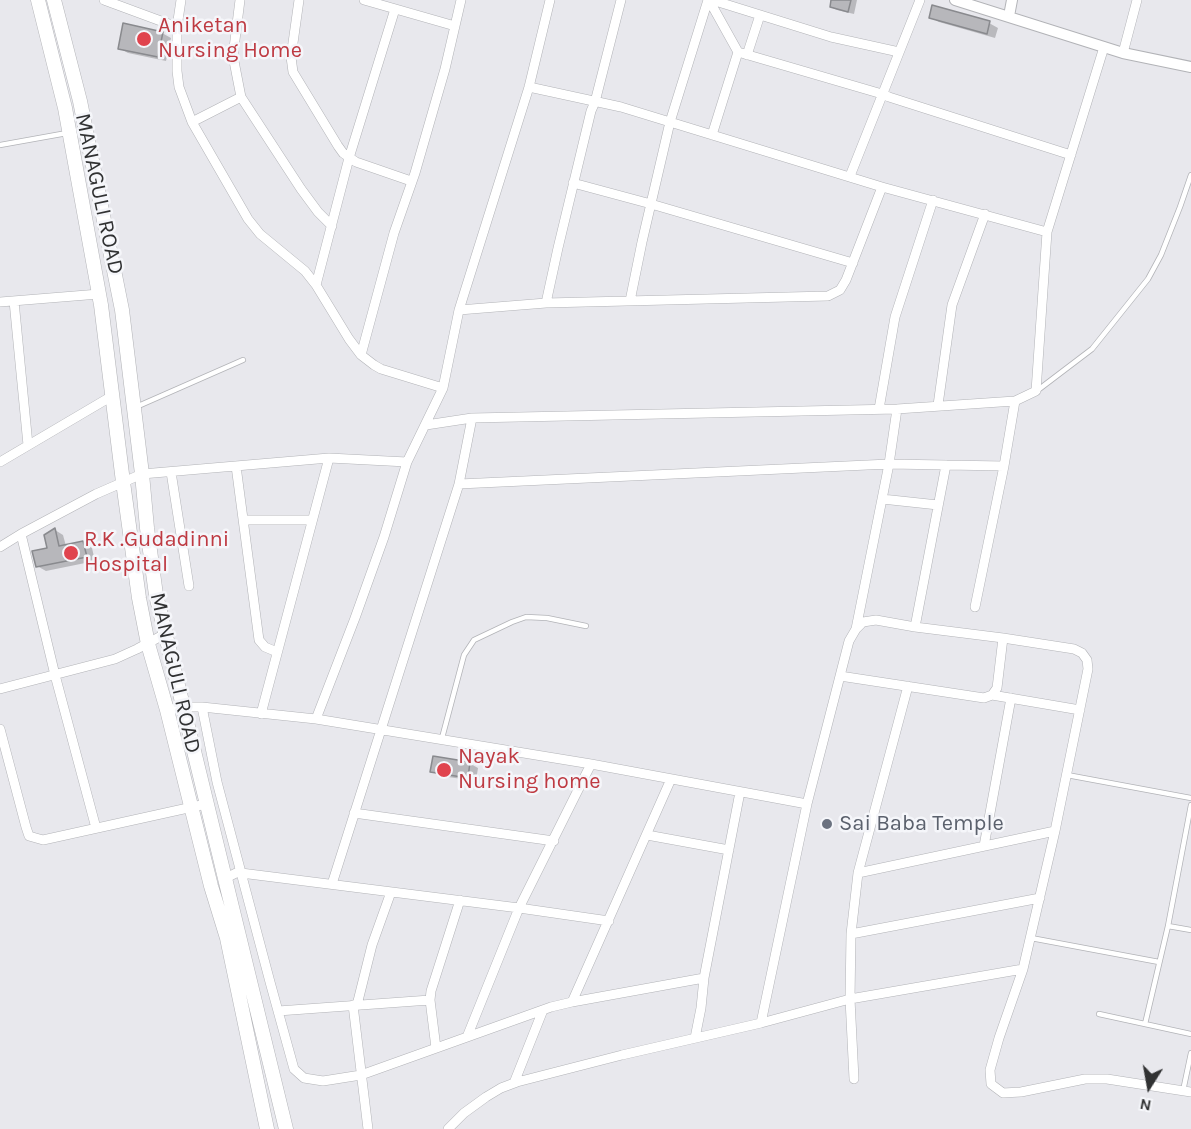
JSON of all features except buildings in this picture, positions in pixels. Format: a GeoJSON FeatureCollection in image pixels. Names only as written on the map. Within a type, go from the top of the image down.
{"type":"FeatureCollection","features":[{"type":"Feature","properties":{"kind":"main road","name":"MANAGULI ROAD"},"geometry":{"type":"LineString","coordinates":[[38,0],[65,108],[99,294],[139,598],[148,644],[211,886],[233,937],[286,1129]]}},
{"type":"Feature","properties":{"kind":"main road","name":"MANAGULI ROAD"},"geometry":{"type":"LineString","coordinates":[[54,0],[80,101],[122,310],[156,595],[224,879],[267,1129]]}},
{"type":"Feature","properties":{"kind":"main road"},"geometry":{"type":"LineString","coordinates":[[211,886],[224,879]]}},
{"type":"Feature","properties":{"kind":"street"},"geometry":{"type":"LineString","coordinates":[[104,0],[177,27]]}},
{"type":"Feature","properties":{"kind":"street"},"geometry":{"type":"LineString","coordinates":[[181,0],[177,27],[179,87],[192,122],[248,219],[260,234],[297,263],[316,285],[361,355],[381,369],[443,388]]}},
{"type":"Feature","properties":{"kind":"street"},"geometry":{"type":"LineString","coordinates":[[240,0],[233,56],[241,97],[301,189],[332,226]]}},
{"type":"Feature","properties":{"kind":"street"},"geometry":{"type":"LineString","coordinates":[[299,0],[291,57],[293,72],[338,146],[349,158],[362,165],[411,181]]}},
{"type":"Feature","properties":{"kind":"street"},"geometry":{"type":"LineString","coordinates":[[364,0],[455,26]]}},
{"type":"Feature","properties":{"kind":"street"},"geometry":{"type":"LineString","coordinates":[[361,355],[394,233],[445,69],[461,0]]}},
{"type":"Feature","properties":{"kind":"street"},"geometry":{"type":"LineString","coordinates":[[316,719],[384,537],[407,462],[443,388],[459,310],[529,87],[550,0]]}},
{"type":"Feature","properties":{"kind":"street"},"geometry":{"type":"LineString","coordinates":[[546,303],[573,183],[621,0]]}},
{"type":"Feature","properties":{"kind":"street"},"geometry":{"type":"LineString","coordinates":[[710,0],[831,36],[899,52]]}},
{"type":"Feature","properties":{"kind":"street"},"geometry":{"type":"LineString","coordinates":[[710,0],[742,54],[882,94],[1071,155]]}},
{"type":"Feature","properties":{"kind":"street"},"geometry":{"type":"LineString","coordinates":[[630,301],[670,122],[710,0]]}},
{"type":"Feature","properties":{"kind":"street"},"geometry":{"type":"LineString","coordinates":[[850,177],[920,0]]}},
{"type":"Feature","properties":{"kind":"street"},"geometry":{"type":"LineString","coordinates":[[955,0],[1123,53],[1191,67]]}},
{"type":"Feature","properties":{"kind":"street"},"geometry":{"type":"LineString","coordinates":[[1009,16],[1012,0]]}},
{"type":"Feature","properties":{"kind":"street"},"geometry":{"type":"LineString","coordinates":[[1123,53],[1137,0]]}},
{"type":"Feature","properties":{"kind":"street"},"geometry":{"type":"LineString","coordinates":[[316,285],[349,158],[395,9]]}},
{"type":"Feature","properties":{"kind":"street"},"geometry":{"type":"LineString","coordinates":[[712,135],[742,54],[760,15]]}},
{"type":"Feature","properties":{"kind":"street"},"geometry":{"type":"LineString","coordinates":[[426,425],[472,418],[897,409],[1015,401],[1036,392],[1047,232],[1104,47]]}},
{"type":"Feature","properties":{"kind":"street"},"geometry":{"type":"LineString","coordinates":[[529,87],[621,107],[882,187],[1047,232]]}},
{"type":"Feature","properties":{"kind":"street"},"geometry":{"type":"LineString","coordinates":[[192,122],[241,97]]}},
{"type":"Feature","properties":{"kind":"street"},"geometry":{"type":"LineString","coordinates":[[573,183],[854,263]]}},
{"type":"Feature","properties":{"kind":"street"},"geometry":{"type":"LineString","coordinates":[[459,310],[546,303],[828,296],[840,290],[846,280],[882,187]]}},
{"type":"Feature","properties":{"kind":"street"},"geometry":{"type":"LineString","coordinates":[[879,409],[895,316],[933,200]]}},
{"type":"Feature","properties":{"kind":"street"},"geometry":{"type":"LineString","coordinates":[[938,405],[952,304],[985,214]]}},
{"type":"Feature","properties":{"kind":"street"},"geometry":{"type":"LineString","coordinates":[[0,302],[99,294]]}},
{"type":"Feature","properties":{"kind":"street"},"geometry":{"type":"LineString","coordinates":[[14,301],[28,445]]}},
{"type":"Feature","properties":{"kind":"street"},"geometry":{"type":"LineString","coordinates":[[0,462],[112,396]]}},
{"type":"Feature","properties":{"kind":"street"},"geometry":{"type":"LineString","coordinates":[[975,607],[1015,401]]}},
{"type":"Feature","properties":{"kind":"street"},"geometry":{"type":"LineString","coordinates":[[856,629],[889,464],[897,409]]}},
{"type":"Feature","properties":{"kind":"street"},"geometry":{"type":"LineString","coordinates":[[332,884],[459,484],[472,418]]}},
{"type":"Feature","properties":{"kind":"street"},"geometry":{"type":"LineString","coordinates":[[0,548],[21,534],[96,494],[142,474],[329,458],[407,462]]}},
{"type":"Feature","properties":{"kind":"street"},"geometry":{"type":"LineString","coordinates":[[261,714],[329,458]]}},
{"type":"Feature","properties":{"kind":"street"},"geometry":{"type":"LineString","coordinates":[[459,484],[889,464],[1004,466]]}},
{"type":"Feature","properties":{"kind":"street"},"geometry":{"type":"LineString","coordinates":[[915,627],[946,465]]}},
{"type":"Feature","properties":{"kind":"street"},"geometry":{"type":"LineString","coordinates":[[237,466],[260,639],[265,647],[277,652]]}},
{"type":"Feature","properties":{"kind":"street"},"geometry":{"type":"LineString","coordinates":[[171,471],[189,586]]}},
{"type":"Feature","properties":{"kind":"street"},"geometry":{"type":"LineString","coordinates":[[882,499],[938,505]]}},
{"type":"Feature","properties":{"kind":"street"},"geometry":{"type":"LineString","coordinates":[[244,520],[312,520]]}},
{"type":"Feature","properties":{"kind":"street"},"geometry":{"type":"LineString","coordinates":[[21,534],[55,675],[96,828]]}},
{"type":"Feature","properties":{"kind":"street"},"geometry":{"type":"LineString","coordinates":[[761,1023],[807,804],[849,641],[856,629],[863,622],[876,620],[1074,649],[1082,653],[1087,660],[1088,669],[1055,831],[1023,969],[990,1070],[992,1084],[1003,1093],[1021,1092],[1085,1079],[1107,1079],[1187,1091]]}},
{"type":"Feature","properties":{"kind":"street"},"geometry":{"type":"LineString","coordinates":[[0,689],[115,659],[165,634]]}},
{"type":"Feature","properties":{"kind":"street"},"geometry":{"type":"LineString","coordinates":[[992,695],[997,688],[1003,638]]}},
{"type":"Feature","properties":{"kind":"street"},"geometry":{"type":"LineString","coordinates":[[840,676],[984,698],[992,695],[1080,710]]}},
{"type":"Feature","properties":{"kind":"street"},"geometry":{"type":"LineString","coordinates":[[854,1079],[850,999],[851,934],[858,873],[908,686]]}},
{"type":"Feature","properties":{"kind":"street"},"geometry":{"type":"LineString","coordinates":[[984,846],[1011,698]]}},
{"type":"Feature","properties":{"kind":"street"},"geometry":{"type":"LineString","coordinates":[[167,710],[202,707],[316,719],[591,764],[807,804]]}},
{"type":"Feature","properties":{"kind":"street"},"geometry":{"type":"LineString","coordinates":[[202,707],[217,782],[278,1011],[294,1069],[304,1078],[323,1082],[361,1075],[543,1010],[572,1002],[704,978]]}},
{"type":"Feature","properties":{"kind":"street"},"geometry":{"type":"LineString","coordinates":[[0,729],[29,836],[43,840],[206,804]]}},
{"type":"Feature","properties":{"kind":"street"},"geometry":{"type":"LineString","coordinates":[[467,1037],[519,908],[591,764]]}},
{"type":"Feature","properties":{"kind":"street"},"geometry":{"type":"LineString","coordinates":[[572,1002],[671,779]]}},
{"type":"Feature","properties":{"kind":"street"},"geometry":{"type":"LineString","coordinates":[[695,1038],[704,978],[740,792]]}},
{"type":"Feature","properties":{"kind":"street"},"geometry":{"type":"LineString","coordinates":[[354,813],[554,841]]}},
{"type":"Feature","properties":{"kind":"street"},"geometry":{"type":"LineString","coordinates":[[858,873],[1055,831]]}},
{"type":"Feature","properties":{"kind":"street"},"geometry":{"type":"LineString","coordinates":[[647,835],[729,850]]}},
{"type":"Feature","properties":{"kind":"street"},"geometry":{"type":"LineString","coordinates":[[224,879],[240,871],[241,873],[609,921]]}},
{"type":"Feature","properties":{"kind":"street"},"geometry":{"type":"LineString","coordinates":[[368,1129],[355,1005],[372,945],[391,892]]}},
{"type":"Feature","properties":{"kind":"street"},"geometry":{"type":"LineString","coordinates":[[851,934],[1040,898]]}},
{"type":"Feature","properties":{"kind":"street"},"geometry":{"type":"LineString","coordinates":[[436,1048],[431,991],[459,900]]}},
{"type":"Feature","properties":{"kind":"street"},"geometry":{"type":"LineString","coordinates":[[448,1129],[464,1113],[486,1097],[514,1083],[850,999],[1023,969]]}},
{"type":"Feature","properties":{"kind":"street"},"geometry":{"type":"LineString","coordinates":[[278,1011],[430,1000]]}},
{"type":"Feature","properties":{"kind":"street"},"geometry":{"type":"LineString","coordinates":[[514,1083],[543,1010]]}},
{"type":"Feature","properties":{"kind":"lane"},"geometry":{"type":"LineString","coordinates":[[0,145],[69,132]]}},
{"type":"Feature","properties":{"kind":"lane"},"geometry":{"type":"LineString","coordinates":[[1036,392],[1092,349],[1148,279],[1161,255],[1191,175]]}},
{"type":"Feature","properties":{"kind":"lane"},"geometry":{"type":"LineString","coordinates":[[134,408],[243,360]]}},
{"type":"Feature","properties":{"kind":"lane"},"geometry":{"type":"LineString","coordinates":[[441,740],[464,654],[474,640],[526,617],[547,618],[586,626]]}},
{"type":"Feature","properties":{"kind":"lane"},"geometry":{"type":"LineString","coordinates":[[1067,775],[1191,798]]}},
{"type":"Feature","properties":{"kind":"lane"},"geometry":{"type":"LineString","coordinates":[[1145,1024],[1168,926],[1191,805]]}},
{"type":"Feature","properties":{"kind":"lane"},"geometry":{"type":"LineString","coordinates":[[1168,926],[1191,930]]}},
{"type":"Feature","properties":{"kind":"lane"},"geometry":{"type":"LineString","coordinates":[[1030,938],[1159,962]]}},
{"type":"Feature","properties":{"kind":"lane"},"geometry":{"type":"LineString","coordinates":[[1099,1014],[1191,1034]]}},
{"type":"Feature","properties":{"kind":"lane"},"geometry":{"type":"LineString","coordinates":[[1187,1091],[1191,1053]]}},
{"type":"Feature","properties":{"kind":"place","name":"Aniketan Nursing Home"},"geometry":{"type":"Point","coordinates":[144,39]}},
{"type":"Feature","properties":{"kind":"place","name":"R.K .Gudadinni Hospital"},"geometry":{"type":"Point","coordinates":[71,553]}},
{"type":"Feature","properties":{"kind":"place","name":"Nayak Nursing home"},"geometry":{"type":"Point","coordinates":[444,770]}},
{"type":"Feature","properties":{"kind":"place","name":"Sai Baba Temple"},"geometry":{"type":"Point","coordinates":[827,824]}}]}
